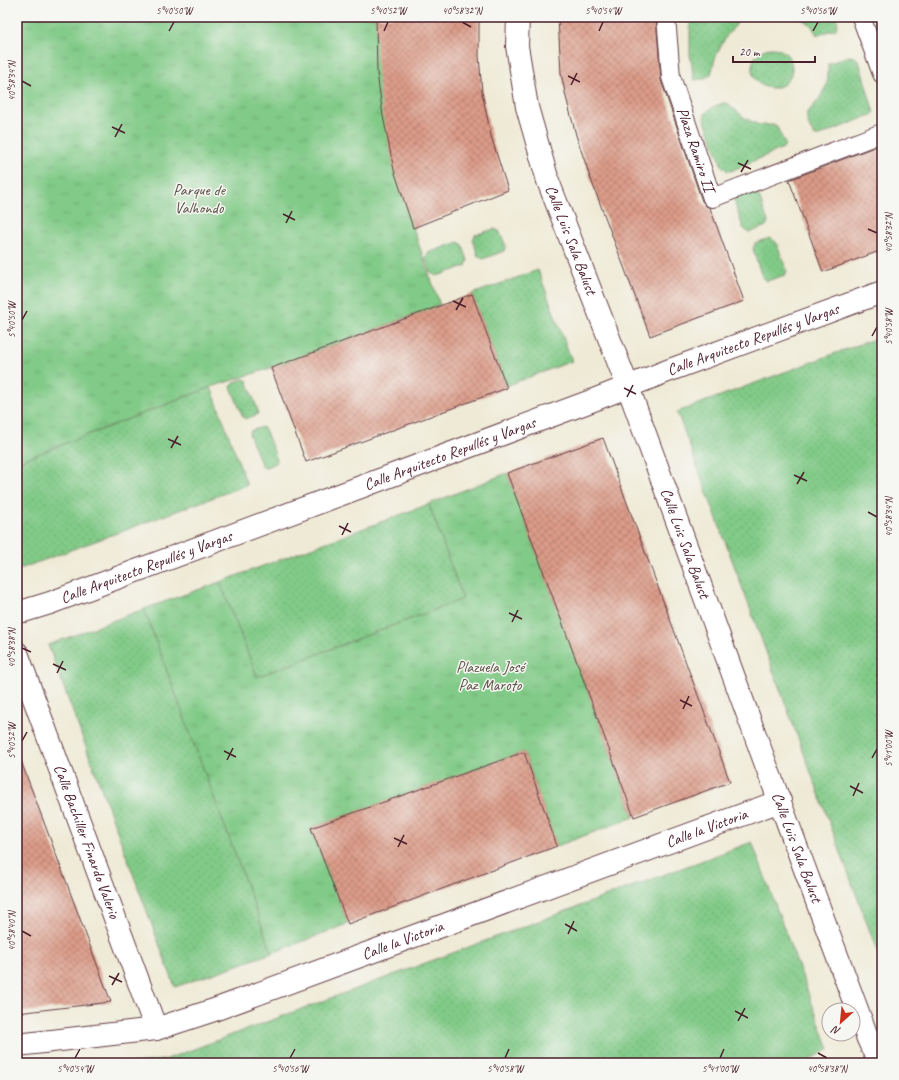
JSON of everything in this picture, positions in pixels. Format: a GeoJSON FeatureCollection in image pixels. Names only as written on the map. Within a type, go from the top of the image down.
{"type":"FeatureCollection","features":[{"type":"Feature","properties":{"kind":"street","name":"Calle Luis Sala Balust"},"geometry":{"type":"LineString","coordinates":[[518,17],[517,46],[526,107],[548,181],[628,387],[780,801],[864,1027],[879,1063]]}},
{"type":"Feature","properties":{"kind":"street","name":"Plaza Ramiro II"},"geometry":{"type":"LineString","coordinates":[[666,17],[670,77],[712,198],[882,133]]}},
{"type":"Feature","properties":{"kind":"street"},"geometry":{"type":"LineString","coordinates":[[861,17],[882,74]]}},
{"type":"Feature","properties":{"kind":"street","name":"Calle Arquitecto Repullés y Vargas"},"geometry":{"type":"LineString","coordinates":[[17,611],[24,611],[50,603],[882,292]]}},
{"type":"Feature","properties":{"kind":"street","name":"Calle Bachiller Finardo Valerio"},"geometry":{"type":"LineString","coordinates":[[17,653],[156,1029]]}},
{"type":"Feature","properties":{"kind":"street","name":"Calle la Victoria"},"geometry":{"type":"LineString","coordinates":[[17,1045],[156,1029],[214,1010],[780,801]]}},
{"type":"Feature","properties":{"kind":"green space","name":"Parque de Valhondo"},"geometry":{"type":"Polygon","coordinates":[[[17,17],[376,17],[413,228],[440,305],[271,368],[211,387],[17,462],[17,17]]]}},
{"type":"Feature","properties":{"kind":"green space"},"geometry":{"type":"Polygon","coordinates":[[[690,17],[738,17],[736,25],[727,35],[716,55],[711,74],[704,79],[694,80],[690,54],[690,17]]]}},
{"type":"Feature","properties":{"kind":"green space"},"geometry":{"type":"Polygon","coordinates":[[[799,17],[836,17],[838,23],[836,29],[817,35],[811,25],[799,17]]]}},
{"type":"Feature","properties":{"kind":"green space"},"geometry":{"type":"Polygon","coordinates":[[[772,48],[786,54],[792,68],[786,82],[772,88],[758,82],[752,68],[758,54],[772,48]]]}},
{"type":"Feature","properties":{"kind":"green space"},"geometry":{"type":"Polygon","coordinates":[[[849,56],[855,57],[859,61],[874,113],[819,136],[815,136],[808,124],[807,112],[822,95],[826,86],[828,78],[828,64],[849,56]]]}},
{"type":"Feature","properties":{"kind":"green space"},"geometry":{"type":"Polygon","coordinates":[[[723,103],[727,103],[745,118],[759,125],[776,125],[785,144],[783,148],[731,171],[726,170],[722,166],[704,118],[706,112],[723,103]]]}},
{"type":"Feature","properties":{"kind":"green space"},"geometry":{"type":"Polygon","coordinates":[[[752,190],[758,193],[768,222],[766,226],[749,233],[743,228],[734,201],[736,195],[752,190]]]}},
{"type":"Feature","properties":{"kind":"green space"},"geometry":{"type":"Polygon","coordinates":[[[494,229],[499,231],[506,246],[504,251],[483,259],[478,256],[473,240],[475,235],[494,229]]]}},
{"type":"Feature","properties":{"kind":"green space"},"geometry":{"type":"Polygon","coordinates":[[[770,238],[776,242],[787,271],[785,275],[767,281],[762,277],[753,249],[755,243],[770,238]]]}},
{"type":"Feature","properties":{"kind":"green space"},"geometry":{"type":"Polygon","coordinates":[[[458,242],[462,244],[468,260],[466,266],[437,276],[431,273],[425,258],[428,253],[458,242]]]}},
{"type":"Feature","properties":{"kind":"green space"},"geometry":{"type":"Polygon","coordinates":[[[538,270],[572,361],[506,386],[472,294],[538,270]]]}},
{"type":"Feature","properties":{"kind":"green space"},"geometry":{"type":"Polygon","coordinates":[[[882,336],[882,964],[677,412],[882,336]]]}},
{"type":"Feature","properties":{"kind":"green space"},"geometry":{"type":"Polygon","coordinates":[[[243,379],[247,380],[258,411],[257,415],[245,419],[231,387],[233,383],[243,379]]]}},
{"type":"Feature","properties":{"kind":"green space"},"geometry":{"type":"Polygon","coordinates":[[[211,387],[247,485],[17,570],[17,462],[211,387]]]}},
{"type":"Feature","properties":{"kind":"green space"},"geometry":{"type":"Polygon","coordinates":[[[262,427],[265,429],[277,460],[276,463],[264,468],[249,434],[250,431],[262,427]]]}},
{"type":"Feature","properties":{"kind":"green space","name":"Plazuela José Paz Maroto"},"geometry":{"type":"Polygon","coordinates":[[[507,473],[634,817],[557,846],[524,752],[311,828],[348,924],[272,953],[144,609],[220,582],[257,677],[463,599],[429,504],[507,473]]]}},
{"type":"Feature","properties":{"kind":"green space"},"geometry":{"type":"Polygon","coordinates":[[[429,504],[463,599],[257,677],[220,582],[429,504]]]}},
{"type":"Feature","properties":{"kind":"green space"},"geometry":{"type":"Polygon","coordinates":[[[144,609],[272,953],[175,987],[48,645],[144,609]]]}},
{"type":"Feature","properties":{"kind":"green space"},"geometry":{"type":"Polygon","coordinates":[[[752,842],[821,1027],[821,1042],[826,1042],[829,1049],[805,1063],[134,1063],[164,1060],[752,842]]]}},
{"type":"Feature","properties":{"kind":"building"},"geometry":{"type":"Polygon","coordinates":[[[376,17],[479,17],[479,56],[482,92],[491,136],[508,190],[413,228],[394,170],[383,116],[377,73],[376,17]]]}},
{"type":"Feature","properties":{"kind":"building"},"geometry":{"type":"Polygon","coordinates":[[[558,17],[656,17],[661,80],[702,201],[710,208],[744,301],[650,336],[590,177],[576,135],[561,73],[558,17]]]}},
{"type":"Feature","properties":{"kind":"building"},"geometry":{"type":"Polygon","coordinates":[[[882,144],[882,250],[823,272],[789,180],[882,144]]]}},
{"type":"Feature","properties":{"kind":"building"},"geometry":{"type":"Polygon","coordinates":[[[472,294],[507,388],[306,462],[271,368],[472,294]]]}},
{"type":"Feature","properties":{"kind":"building"},"geometry":{"type":"Polygon","coordinates":[[[603,438],[730,782],[634,817],[507,473],[603,438]]]}},
{"type":"Feature","properties":{"kind":"building"},"geometry":{"type":"Polygon","coordinates":[[[524,752],[557,846],[348,924],[311,828],[524,752]]]}},
{"type":"Feature","properties":{"kind":"building"},"geometry":{"type":"Polygon","coordinates":[[[19,756],[111,1002],[17,1013],[17,757],[19,756]]]}}]}
